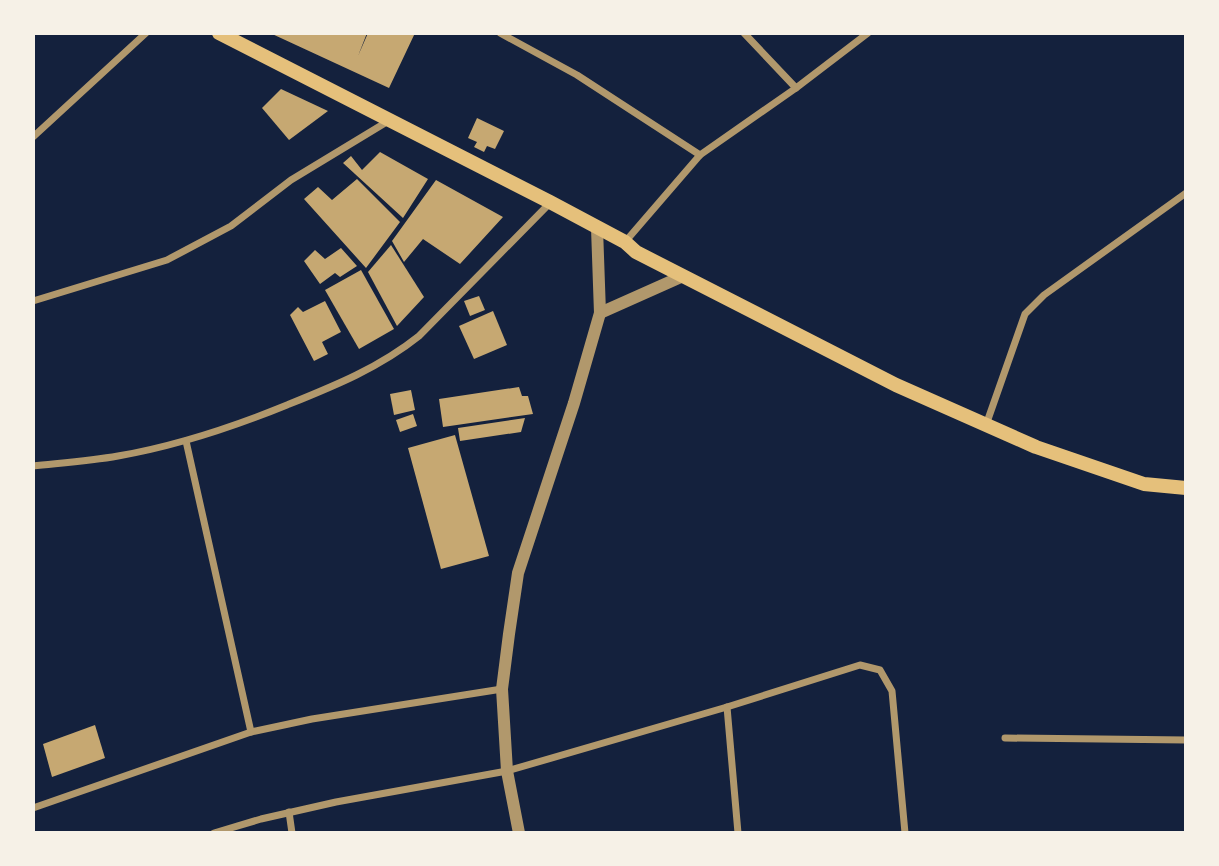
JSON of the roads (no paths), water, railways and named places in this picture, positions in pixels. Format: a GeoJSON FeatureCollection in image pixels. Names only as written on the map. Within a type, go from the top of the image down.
{"type":"FeatureCollection","features":[{"type":"Feature","properties":{"kind":"main road"},"geometry":{"type":"LineString","coordinates":[[219,33],[550,202],[625,242],[636,252],[896,385],[1036,447],[1144,484],[1186,488]]}},
{"type":"Feature","properties":{"kind":"street"},"geometry":{"type":"LineString","coordinates":[[33,137],[146,33]]}},
{"type":"Feature","properties":{"kind":"street"},"geometry":{"type":"LineString","coordinates":[[500,33],[577,75],[700,155]]}},
{"type":"Feature","properties":{"kind":"street"},"geometry":{"type":"LineString","coordinates":[[744,33],[796,88]]}},
{"type":"Feature","properties":{"kind":"street"},"geometry":{"type":"LineString","coordinates":[[625,242],[700,155],[869,33]]}},
{"type":"Feature","properties":{"kind":"street"},"geometry":{"type":"LineString","coordinates":[[33,301],[167,260],[231,226],[291,180],[391,120]]}},
{"type":"Feature","properties":{"kind":"street"},"geometry":{"type":"LineString","coordinates":[[986,425],[1025,314],[1044,295],[1186,193]]}},
{"type":"Feature","properties":{"kind":"street"},"geometry":{"type":"LineString","coordinates":[[33,466],[118,456],[186,441],[257,417],[364,373],[419,336],[550,202]]}},
{"type":"Feature","properties":{"kind":"street"},"geometry":{"type":"LineString","coordinates":[[520,833],[507,771],[502,689],[518,573],[574,403],[600,313],[597,228]]}},
{"type":"Feature","properties":{"kind":"street"},"geometry":{"type":"LineString","coordinates":[[600,313],[683,276]]}},
{"type":"Feature","properties":{"kind":"street"},"geometry":{"type":"LineString","coordinates":[[186,441],[251,732]]}},
{"type":"Feature","properties":{"kind":"street"},"geometry":{"type":"LineString","coordinates":[[214,833],[289,812],[507,771],[860,665],[880,670],[892,691],[905,833]]}},
{"type":"Feature","properties":{"kind":"street"},"geometry":{"type":"LineString","coordinates":[[33,808],[251,732],[312,719],[502,689]]}},
{"type":"Feature","properties":{"kind":"street"},"geometry":{"type":"LineString","coordinates":[[727,707],[738,833]]}},
{"type":"Feature","properties":{"kind":"street"},"geometry":{"type":"LineString","coordinates":[[1005,738],[1186,740]]}},
{"type":"Feature","properties":{"kind":"street"},"geometry":{"type":"LineString","coordinates":[[289,812],[292,833]]}}]}
